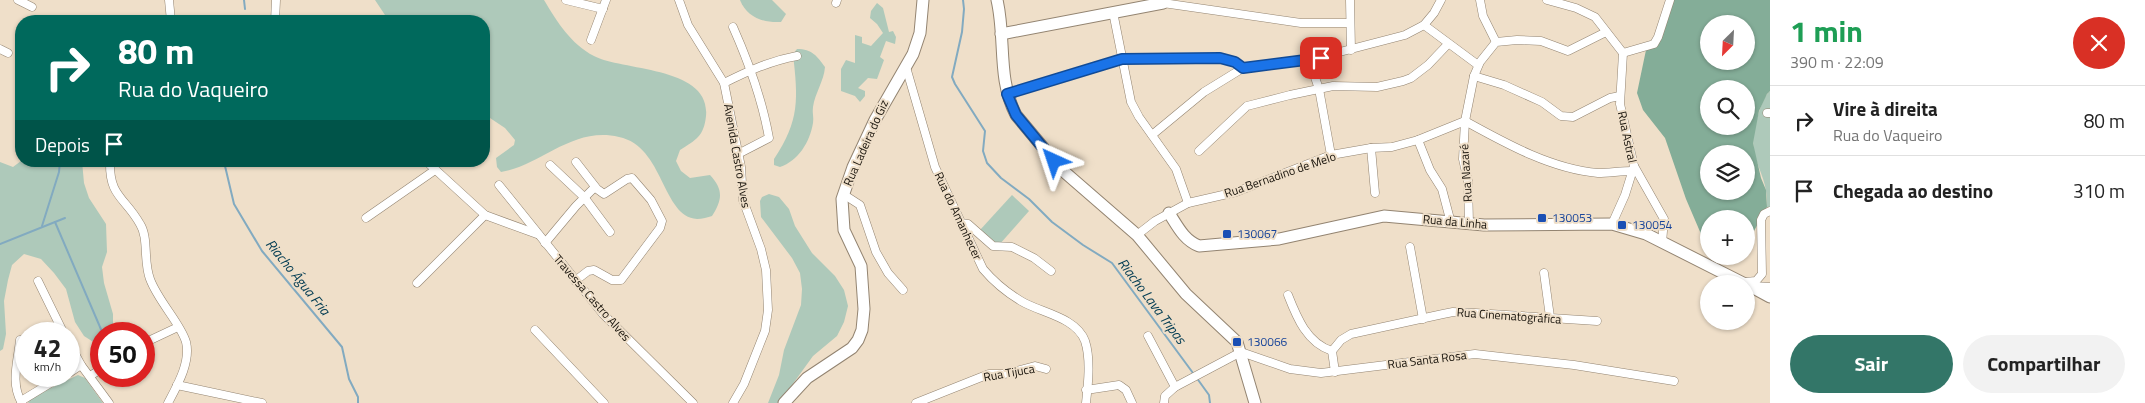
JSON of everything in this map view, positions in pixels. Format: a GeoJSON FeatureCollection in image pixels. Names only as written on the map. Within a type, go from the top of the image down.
{"type":"FeatureCollection","features":[{"type":"Feature","properties":{"kind":"street"},"geometry":{"type":"LineString","coordinates":[[18,0],[32,7]]}},
{"type":"Feature","properties":{"kind":"street"},"geometry":{"type":"LineString","coordinates":[[169,0],[170,15]]}},
{"type":"Feature","properties":{"kind":"street"},"geometry":{"type":"LineString","coordinates":[[275,15],[276,0]]}},
{"type":"Feature","properties":{"kind":"street"},"geometry":{"type":"LineString","coordinates":[[566,0],[603,9]]}},
{"type":"Feature","properties":{"kind":"street"},"geometry":{"type":"LineString","coordinates":[[591,40],[606,0]]}},
{"type":"Feature","properties":{"kind":"street","name":"Avenida Castro Alves"},"geometry":{"type":"LineString","coordinates":[[679,0],[688,25],[724,83],[738,154],[745,209],[761,249],[766,270],[768,310],[765,331],[744,384],[733,403]]}},
{"type":"Feature","properties":{"kind":"street","name":"Rua Ladeira do Giz"},"geometry":{"type":"LineString","coordinates":[[784,403],[807,378],[852,348],[862,330],[864,309],[861,266],[844,230],[842,205],[844,194],[853,167],[875,120],[913,54],[920,33],[923,0]]}},
{"type":"Feature","properties":{"kind":"street"},"geometry":{"type":"LineString","coordinates":[[997,0],[1007,94],[1016,115],[1047,153],[1083,190],[1136,235],[1186,294],[1237,342],[1255,403]]}},
{"type":"Feature","properties":{"kind":"street"},"geometry":{"type":"LineString","coordinates":[[1350,0],[1351,50]]}},
{"type":"Feature","properties":{"kind":"street"},"geometry":{"type":"LineString","coordinates":[[1152,135],[1204,92],[1243,68],[1309,60],[1405,35],[1424,25],[1441,0]]}},
{"type":"Feature","properties":{"kind":"street"},"geometry":{"type":"LineString","coordinates":[[1480,0],[1483,16],[1496,42]]}},
{"type":"Feature","properties":{"kind":"street"},"geometry":{"type":"LineString","coordinates":[[1547,0],[1576,8],[1595,17],[1623,53],[1654,44],[1658,38],[1670,0]]}},
{"type":"Feature","properties":{"kind":"street"},"geometry":{"type":"LineString","coordinates":[[1002,34],[1163,2],[1301,23],[1349,23]]}},
{"type":"Feature","properties":{"kind":"street"},"geometry":{"type":"LineString","coordinates":[[1113,12],[1131,102],[1176,168],[1188,203]]}},
{"type":"Feature","properties":{"kind":"street"},"geometry":{"type":"LineString","coordinates":[[1424,25],[1478,65]]}},
{"type":"Feature","properties":{"kind":"street"},"geometry":{"type":"LineString","coordinates":[[733,27],[752,69],[769,138],[738,154]]}},
{"type":"Feature","properties":{"kind":"street"},"geometry":{"type":"LineString","coordinates":[[1606,32],[1568,51],[1541,40],[1496,42],[1478,65],[1465,121],[1526,152],[1553,163],[1599,173],[1633,168],[1664,219],[1662,243]]}},
{"type":"Feature","properties":{"kind":"street"},"geometry":{"type":"LineString","coordinates":[[1199,151],[1248,106],[1332,86],[1377,87],[1403,81],[1411,78],[1428,65],[1448,44]]}},
{"type":"Feature","properties":{"kind":"street"},"geometry":{"type":"LineString","coordinates":[[0,48],[8,54]]}},
{"type":"Feature","properties":{"kind":"street","name":"Rua Astral"},"geometry":{"type":"LineString","coordinates":[[1612,224],[1625,195],[1633,168],[1621,111],[1620,96],[1623,53]]}},
{"type":"Feature","properties":{"kind":"street"},"geometry":{"type":"LineString","coordinates":[[724,83],[752,69],[774,61],[797,56]]}},
{"type":"Feature","properties":{"kind":"street"},"geometry":{"type":"LineString","coordinates":[[1007,94],[1122,59],[1220,58],[1235,62],[1243,68]]}},
{"type":"Feature","properties":{"kind":"street"},"geometry":{"type":"LineString","coordinates":[[1309,60],[1319,90],[1331,155]]}},
{"type":"Feature","properties":{"kind":"street","name":"Rua do Amanhecer"},"geometry":{"type":"LineString","coordinates":[[906,67],[930,150],[975,255],[992,280],[1023,302],[1067,322],[1081,333],[1087,350],[1086,403]]}},
{"type":"Feature","properties":{"kind":"street"},"geometry":{"type":"LineString","coordinates":[[1474,76],[1504,85],[1542,102],[1561,116],[1567,118],[1610,98],[1620,96]]}},
{"type":"Feature","properties":{"kind":"street","name":"Rua Bernadino de Melo"},"geometry":{"type":"LineString","coordinates":[[1136,235],[1188,203],[1236,192],[1331,155],[1371,148],[1392,147],[1418,140],[1465,121]]}},
{"type":"Feature","properties":{"kind":"street","name":"Rua Nazaré"},"geometry":{"type":"LineString","coordinates":[[1465,121],[1463,159],[1468,181],[1469,224]]}},
{"type":"Feature","properties":{"kind":"street"},"geometry":{"type":"LineString","coordinates":[[1418,140],[1430,170],[1442,189],[1451,223]]}},
{"type":"Feature","properties":{"kind":"street"},"geometry":{"type":"LineString","coordinates":[[1371,148],[1374,192]]}},
{"type":"Feature","properties":{"kind":"street"},"geometry":{"type":"LineString","coordinates":[[575,281],[588,271],[594,270],[612,280],[621,280],[662,223],[660,214],[632,178],[627,179],[606,194],[601,193],[576,162]]}},
{"type":"Feature","properties":{"kind":"street"},"geometry":{"type":"LineString","coordinates":[[550,165],[584,197],[610,232]]}},
{"type":"Feature","properties":{"kind":"street"},"geometry":{"type":"LineString","coordinates":[[110,167],[110,178],[114,189],[144,231],[145,257],[150,278],[158,298],[186,342],[186,352],[177,384],[168,403]]}},
{"type":"Feature","properties":{"kind":"street"},"geometry":{"type":"LineString","coordinates":[[432,167],[485,214],[539,235]]}},
{"type":"Feature","properties":{"kind":"street"},"geometry":{"type":"LineString","coordinates":[[366,218],[435,170]]}},
{"type":"Feature","properties":{"kind":"street","name":"Travessa Castro Alves"},"geometry":{"type":"LineString","coordinates":[[499,185],[575,281],[631,343],[691,402]]}},
{"type":"Feature","properties":{"kind":"street"},"geometry":{"type":"LineString","coordinates":[[545,243],[595,186]]}},
{"type":"Feature","properties":{"kind":"street"},"geometry":{"type":"LineString","coordinates":[[844,194],[860,205],[876,252],[888,273],[903,290]]}},
{"type":"Feature","properties":{"kind":"street"},"geometry":{"type":"LineString","coordinates":[[1755,280],[1762,274],[1761,220],[1764,214],[1770,211]]}},
{"type":"Feature","properties":{"kind":"street","name":"Rua da Linha"},"geometry":{"type":"LineString","coordinates":[[1169,213],[1183,235],[1199,246],[1279,239],[1384,216],[1469,224],[1612,224],[1639,232],[1727,275]]}},
{"type":"Feature","properties":{"kind":"street"},"geometry":{"type":"LineString","coordinates":[[417,283],[485,214]]}},
{"type":"Feature","properties":{"kind":"street"},"geometry":{"type":"LineString","coordinates":[[960,223],[968,224],[993,246],[1012,247],[1034,258],[1051,271]]}},
{"type":"Feature","properties":{"kind":"street"},"geometry":{"type":"LineString","coordinates":[[1410,247],[1424,319]]}},
{"type":"Feature","properties":{"kind":"street"},"geometry":{"type":"LineString","coordinates":[[1544,273],[1550,317]]}},
{"type":"Feature","properties":{"kind":"street"},"geometry":{"type":"LineString","coordinates":[[38,281],[58,322]]}},
{"type":"Feature","properties":{"kind":"street"},"geometry":{"type":"LineString","coordinates":[[1755,285],[1770,286]]}},
{"type":"Feature","properties":{"kind":"street","name":"Rua da Linha"},"geometry":{"type":"LineString","coordinates":[[1755,289],[1770,297]]}},
{"type":"Feature","properties":{"kind":"street"},"geometry":{"type":"LineString","coordinates":[[1288,295],[1303,328],[1324,349],[1332,351],[1335,372]]}},
{"type":"Feature","properties":{"kind":"street","name":"Rua Cinematográfica"},"geometry":{"type":"LineString","coordinates":[[1332,351],[1341,340],[1351,334],[1453,312],[1550,317],[1596,322]]}},
{"type":"Feature","properties":{"kind":"street"},"geometry":{"type":"LineString","coordinates":[[155,338],[178,327]]}},
{"type":"Feature","properties":{"kind":"street"},"geometry":{"type":"LineString","coordinates":[[535,330],[604,403]]}},
{"type":"Feature","properties":{"kind":"street"},"geometry":{"type":"LineString","coordinates":[[1148,336],[1175,387]]}},
{"type":"Feature","properties":{"kind":"street"},"geometry":{"type":"LineString","coordinates":[[1164,403],[1164,396],[1175,387],[1241,352]]}},
{"type":"Feature","properties":{"kind":"street","name":"Rua Santa Rosa"},"geometry":{"type":"LineString","coordinates":[[1241,352],[1290,369],[1321,373],[1475,354],[1574,365],[1674,381]]}},
{"type":"Feature","properties":{"kind":"street"},"geometry":{"type":"LineString","coordinates":[[81,365],[90,376]]}},
{"type":"Feature","properties":{"kind":"street","name":"Rua Tijuca"},"geometry":{"type":"LineString","coordinates":[[916,403],[989,374],[1005,374],[1035,366],[1046,369]]}},
{"type":"Feature","properties":{"kind":"street"},"geometry":{"type":"LineString","coordinates":[[177,384],[262,403]]}},
{"type":"Feature","properties":{"kind":"street"},"geometry":{"type":"LineString","coordinates":[[1086,390],[1118,385],[1126,390],[1132,403]]}},
{"type":"Feature","properties":{"kind":"street"},"geometry":{"type":"LineString","coordinates":[[16,387],[16,392],[21,402],[45,387]]}},
{"type":"Feature","properties":{"kind":"street"},"geometry":{"type":"LineString","coordinates":[[98,387],[109,403]]}},
{"type":"Feature","properties":{"kind":"green space"},"geometry":{"type":"Polygon","coordinates":[[[375,0],[544,0],[559,24],[572,39],[594,56],[607,61],[662,73],[680,79],[695,88],[704,100],[705,123],[698,137],[680,150],[676,161],[681,171],[690,178],[710,175],[715,180],[720,195],[718,205],[712,216],[697,219],[685,215],[676,207],[645,153],[634,143],[619,137],[602,135],[586,137],[557,148],[516,168],[501,172],[497,167],[496,158],[514,145],[515,140],[505,128],[490,118],[490,15],[385,15],[375,0]]]}},
{"type":"Feature","properties":{"kind":"green space"},"geometry":{"type":"Polygon","coordinates":[[[740,0],[772,0],[786,14],[781,22],[768,22],[752,15],[740,0]]]}},
{"type":"Feature","properties":{"kind":"green space"},"geometry":{"type":"Polygon","coordinates":[[[1673,0],[1770,0],[1770,91],[1759,111],[1755,132],[1755,80],[1700,80],[1700,135],[1754,135],[1753,145],[1700,145],[1700,200],[1755,200],[1755,152],[1766,190],[1767,207],[1755,229],[1755,210],[1700,210],[1700,232],[1686,199],[1665,138],[1643,110],[1637,93],[1646,50],[1658,45],[1673,0]]]}},
{"type":"Feature","properties":{"kind":"green space"},"geometry":{"type":"Polygon","coordinates":[[[877,3],[883,8],[889,32],[893,31],[896,37],[895,44],[886,41],[880,57],[884,60],[877,79],[868,78],[858,88],[865,91],[865,96],[860,102],[855,96],[841,91],[841,69],[846,60],[855,63],[855,35],[862,37],[862,43],[871,46],[883,33],[870,18],[871,11],[877,3]]]}},
{"type":"Feature","properties":{"kind":"green space"},"geometry":{"type":"Polygon","coordinates":[[[797,49],[807,50],[814,54],[825,67],[814,102],[813,123],[806,144],[798,155],[780,167],[774,165],[774,159],[793,121],[796,84],[793,54],[797,49]]]}},
{"type":"Feature","properties":{"kind":"green space"},"geometry":{"type":"Polygon","coordinates":[[[1770,91],[1770,207],[1767,207],[1765,185],[1755,155],[1755,145],[1753,145],[1755,126],[1770,91]]]}},
{"type":"Feature","properties":{"kind":"green space"},"geometry":{"type":"Polygon","coordinates":[[[0,162],[13,167],[83,167],[84,183],[89,198],[106,224],[107,252],[102,267],[104,283],[113,314],[113,322],[90,322],[90,340],[84,336],[80,330],[80,322],[75,322],[66,289],[54,273],[41,259],[24,254],[12,265],[8,280],[4,301],[6,334],[3,349],[0,351],[0,162]]]}},
{"type":"Feature","properties":{"kind":"green space"},"geometry":{"type":"Polygon","coordinates":[[[769,194],[779,197],[789,209],[795,226],[812,253],[835,276],[844,290],[848,306],[844,322],[837,336],[813,356],[779,403],[768,403],[779,375],[784,350],[801,305],[802,289],[800,273],[792,258],[761,217],[760,201],[762,197],[769,194]]]}},
{"type":"Feature","properties":{"kind":"green space"},"geometry":{"type":"Polygon","coordinates":[[[1012,195],[1029,211],[999,245],[980,230],[1012,195]]]}},
{"type":"Feature","properties":{"kind":"green space"},"geometry":{"type":"Polygon","coordinates":[[[80,376],[85,378],[103,403],[28,403],[32,397],[53,387],[80,387],[80,376]]]}},
{"type":"Feature","properties":{"kind":"waterway","name":"Riacho Água Fria"},"geometry":{"type":"LineString","coordinates":[[244,0],[245,9]]}},
{"type":"Feature","properties":{"kind":"waterway","name":"Riacho Lava Tripas"},"geometry":{"type":"LineString","coordinates":[[963,0],[962,32],[952,77],[985,131],[983,151],[987,163],[1001,178],[1029,199],[1052,222],[1112,263],[1193,373]]}},
{"type":"Feature","properties":{"kind":"waterway"},"geometry":{"type":"LineString","coordinates":[[42,226],[59,167]]}},
{"type":"Feature","properties":{"kind":"waterway","name":"Riacho Água Fria"},"geometry":{"type":"LineString","coordinates":[[225,167],[234,204],[262,251],[342,347],[349,379],[358,397],[358,403]]}},
{"type":"Feature","properties":{"kind":"waterway"},"geometry":{"type":"LineString","coordinates":[[0,244],[65,218]]}},
{"type":"Feature","properties":{"kind":"waterway"},"geometry":{"type":"LineString","coordinates":[[55,222],[98,322]]}},
{"type":"Feature","properties":{"kind":"waterway","name":"Riacho Lava Tripas"},"geometry":{"type":"LineString","coordinates":[[1196,377],[1209,395],[1210,403]]}},
{"type":"Feature","properties":{"kind":"place","name":"130053"},"geometry":{"type":"Point","coordinates":[1542,218]}},
{"type":"Feature","properties":{"kind":"place","name":"130054"},"geometry":{"type":"Point","coordinates":[1622,225]}},
{"type":"Feature","properties":{"kind":"place","name":"130067"},"geometry":{"type":"Point","coordinates":[1227,234]}},
{"type":"Feature","properties":{"kind":"place","name":"130066"},"geometry":{"type":"Point","coordinates":[1237,342]}},
{"type":"Feature","properties":{"kind":"route"},"geometry":{"type":"LineString","coordinates":[[1054,161],[1023,126],[1010,105],[1007,94],[1122,59],[1220,58],[1235,62],[1243,68],[1321,58]]}}]}
